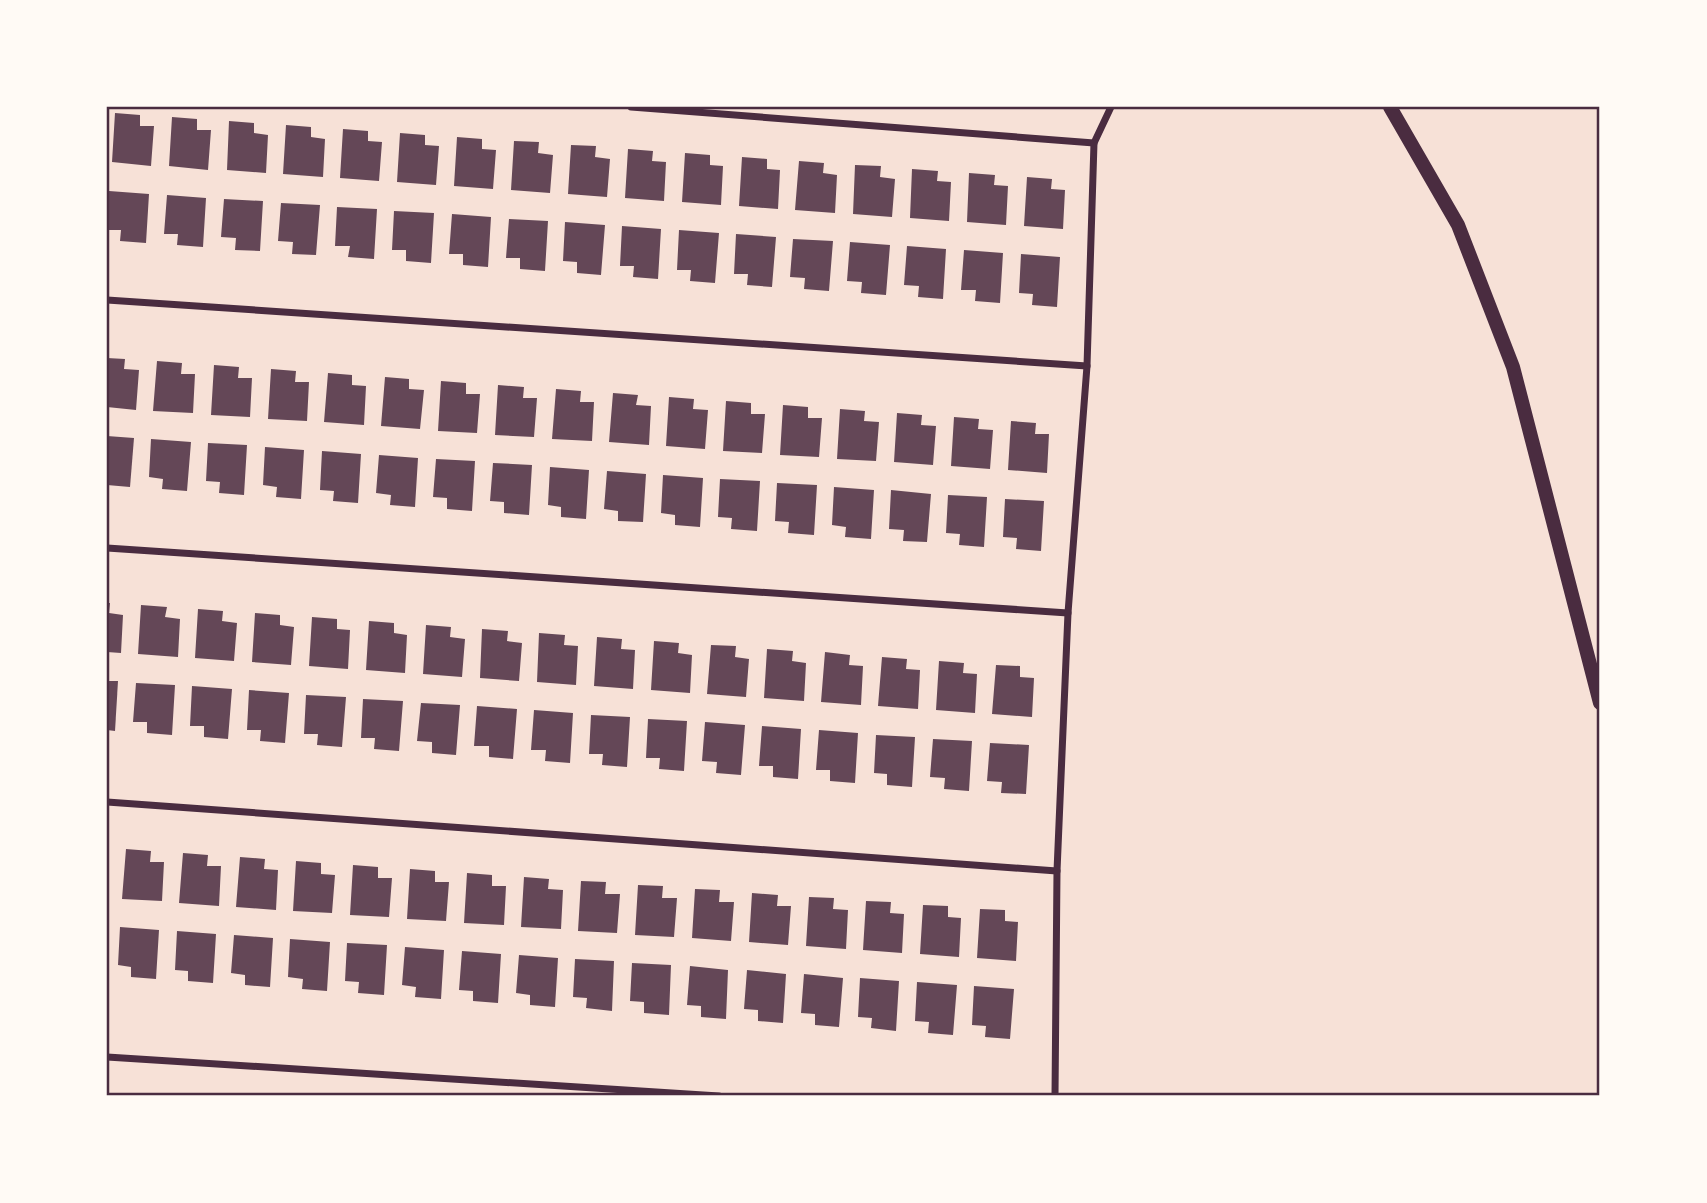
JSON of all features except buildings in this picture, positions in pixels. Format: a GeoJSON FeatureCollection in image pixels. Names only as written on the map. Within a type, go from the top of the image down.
{"type":"FeatureCollection","features":[{"type":"Feature","properties":{"kind":"main road"},"geometry":{"type":"LineString","coordinates":[[1390,107],[1458,225],[1513,367],[1600,704]]}},
{"type":"Feature","properties":{"kind":"street"},"geometry":{"type":"LineString","coordinates":[[631,107],[1094,143]]}},
{"type":"Feature","properties":{"kind":"street"},"geometry":{"type":"LineString","coordinates":[[1055,1096],[1057,871],[1068,613],[1087,366],[1094,143],[1111,107]]}},
{"type":"Feature","properties":{"kind":"street"},"geometry":{"type":"LineString","coordinates":[[107,300],[1087,366]]}},
{"type":"Feature","properties":{"kind":"street"},"geometry":{"type":"LineString","coordinates":[[107,548],[1068,613]]}},
{"type":"Feature","properties":{"kind":"street"},"geometry":{"type":"LineString","coordinates":[[107,802],[1057,871]]}},
{"type":"Feature","properties":{"kind":"street"},"geometry":{"type":"LineString","coordinates":[[107,1057],[719,1096]]}}]}
